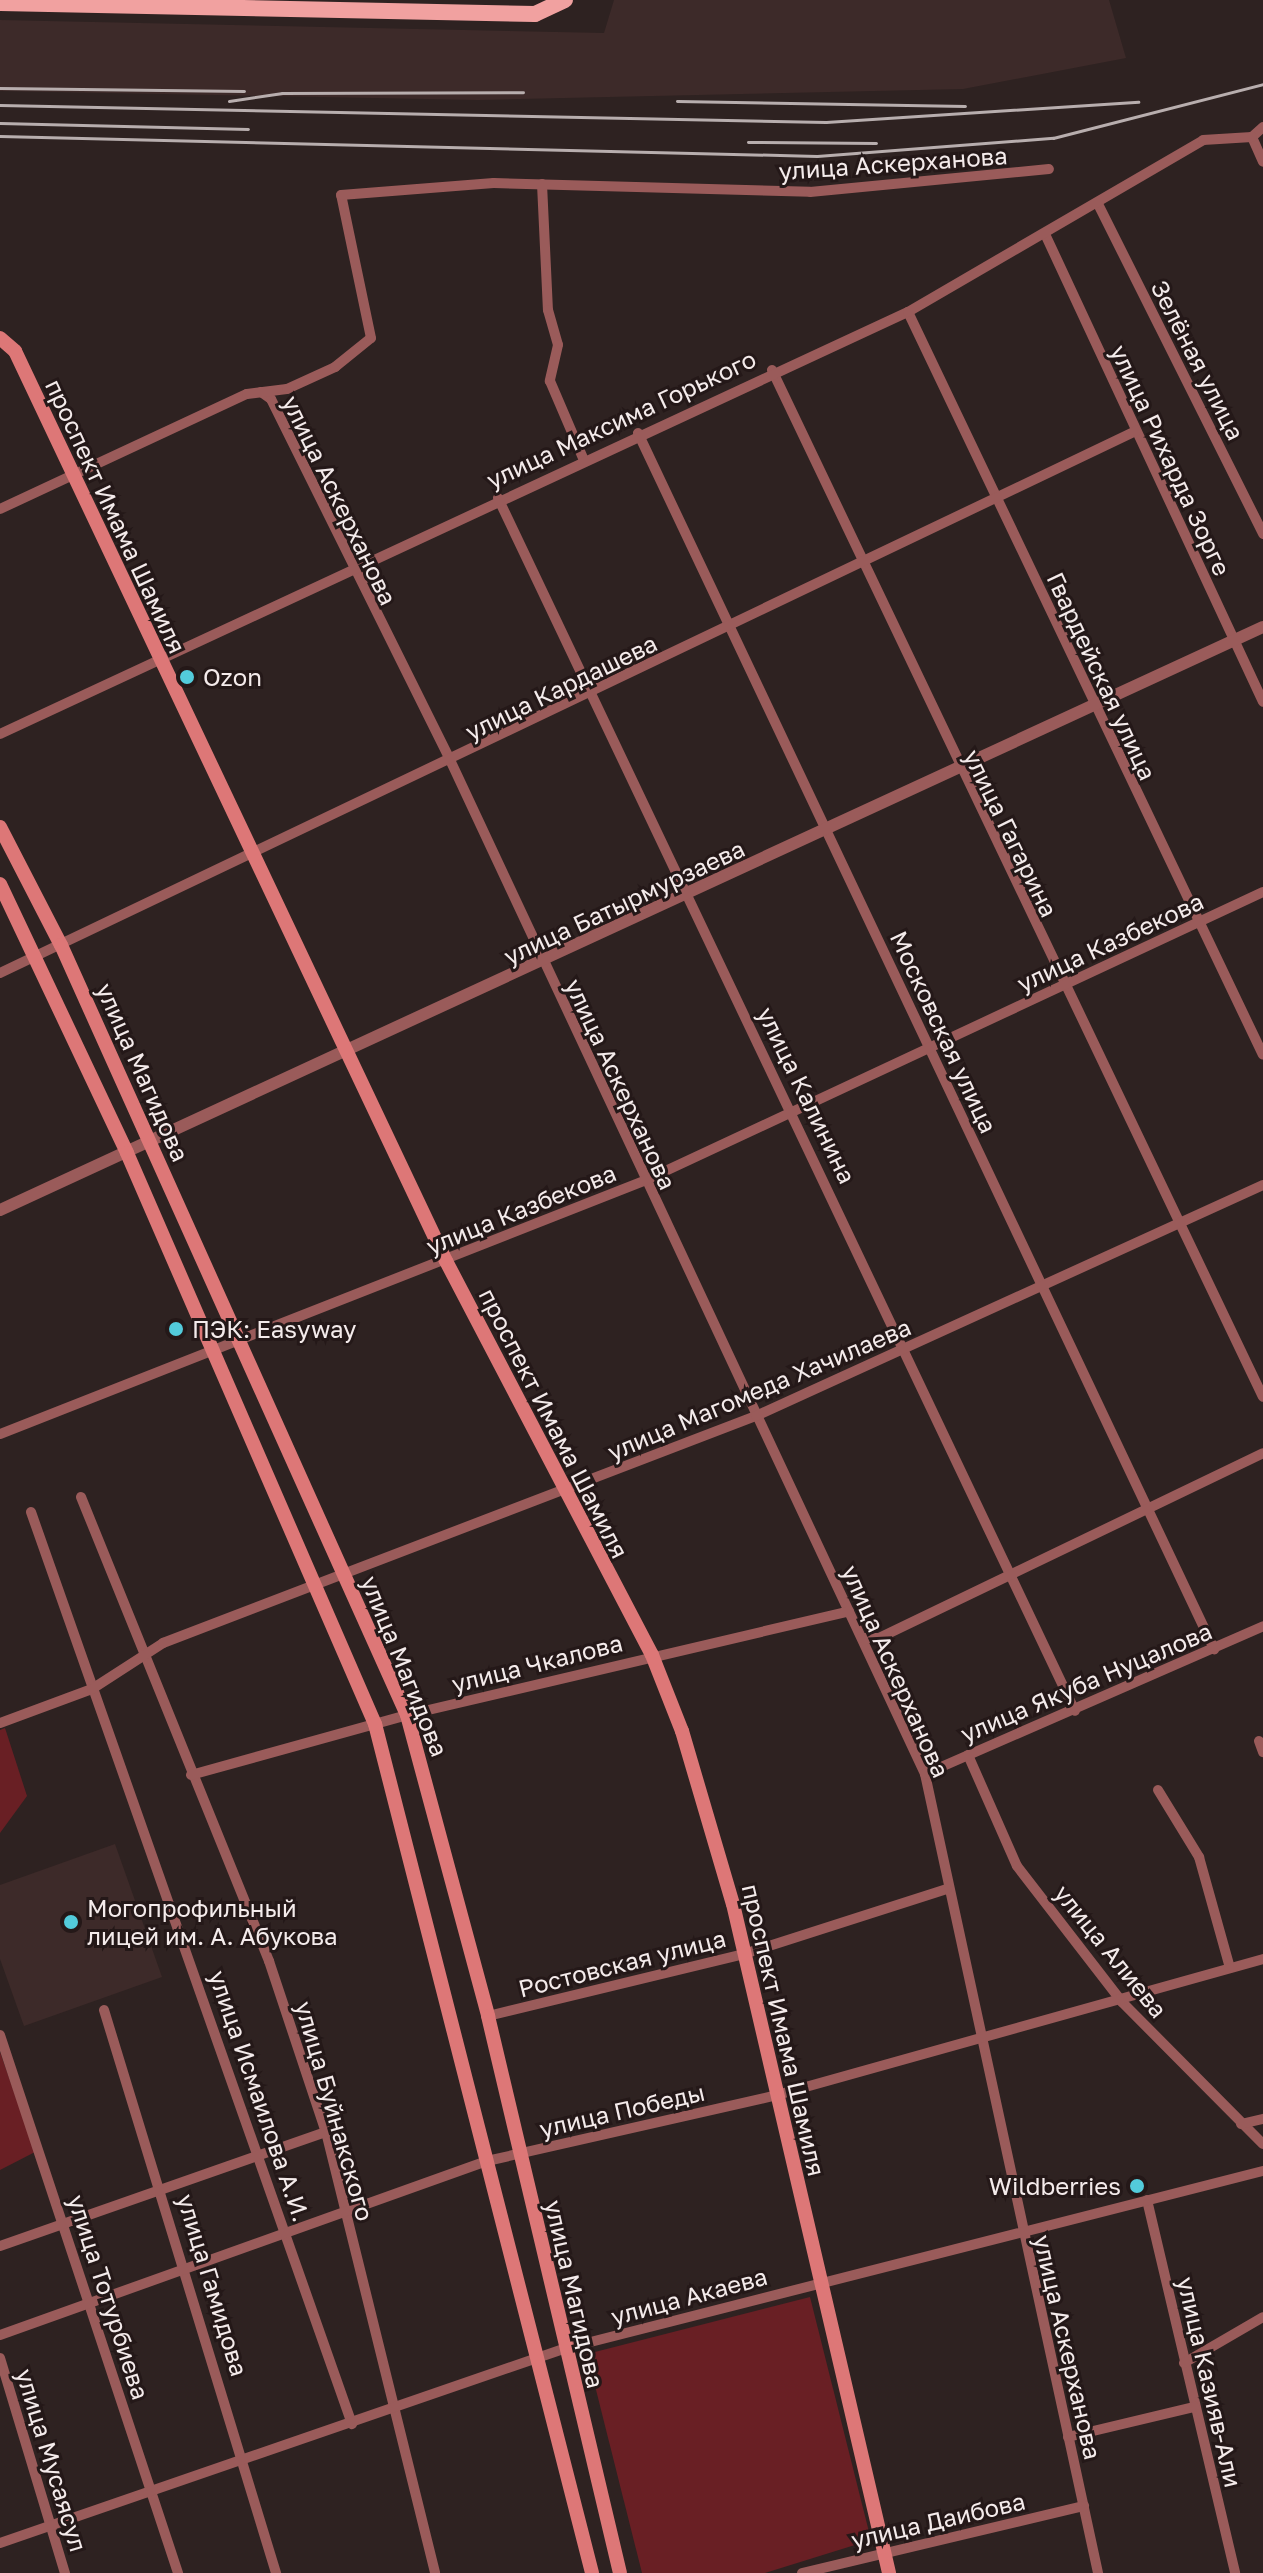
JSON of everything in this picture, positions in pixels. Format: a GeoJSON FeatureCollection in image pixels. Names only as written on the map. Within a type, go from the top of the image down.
{"type":"FeatureCollection","features":[{"type":"Feature","properties":{"kind":"main road"},"geometry":{"type":"LineString","coordinates":[[0,3],[257,4],[535,14],[565,0]]}},
{"type":"Feature","properties":{"kind":"main road","name":"проспект Имама Шамиля"},"geometry":{"type":"LineString","coordinates":[[0,338],[15,351],[157,659],[255,854],[446,1261],[564,1494],[652,1655],[682,1731],[744,1954],[889,2573]]}},
{"type":"Feature","properties":{"kind":"main road","name":"улица Магидова"},"geometry":{"type":"LineString","coordinates":[[0,827],[61,945],[407,1715],[488,2016],[522,2153],[563,2349],[620,2573]]}},
{"type":"Feature","properties":{"kind":"main road","name":"улица Магидова"},"geometry":{"type":"LineString","coordinates":[[0,884],[127,1153],[375,1724],[592,2573]]}},
{"type":"Feature","properties":{"kind":"street"},"geometry":{"type":"LineString","coordinates":[[1263,127],[1252,137],[1263,162]]}},
{"type":"Feature","properties":{"kind":"street","name":"улица Максима Горького"},"geometry":{"type":"LineString","coordinates":[[0,734],[772,370],[908,312],[1098,204],[1203,140],[1252,137]]}},
{"type":"Feature","properties":{"kind":"street","name":"улица Аскерханова"},"geometry":{"type":"LineString","coordinates":[[261,392],[335,367],[371,338],[341,195],[542,184],[810,192],[1049,169]]}},
{"type":"Feature","properties":{"kind":"street"},"geometry":{"type":"LineString","coordinates":[[542,184],[548,310],[558,345],[550,381],[583,458]]}},
{"type":"Feature","properties":{"kind":"street","name":"Зелёная улица"},"geometry":{"type":"LineString","coordinates":[[1098,204],[1263,534]]}},
{"type":"Feature","properties":{"kind":"street","name":"улица Рихарда Зорге"},"geometry":{"type":"LineString","coordinates":[[1045,234],[1263,702]]}},
{"type":"Feature","properties":{"kind":"street","name":"Гвардейская улица"},"geometry":{"type":"LineString","coordinates":[[908,312],[999,497],[1092,707],[1263,1055]]}},
{"type":"Feature","properties":{"kind":"street","name":"улица Гагарина"},"geometry":{"type":"LineString","coordinates":[[772,370],[958,770],[1263,1397]]}},
{"type":"Feature","properties":{"kind":"street"},"geometry":{"type":"LineString","coordinates":[[0,509],[261,392]]}},
{"type":"Feature","properties":{"kind":"street","name":"улица Аскерханова"},"geometry":{"type":"LineString","coordinates":[[261,392],[271,399],[350,571],[451,762],[644,1181],[925,1774],[976,2035],[1098,2573]]}},
{"type":"Feature","properties":{"kind":"street","name":"улица Кардашева"},"geometry":{"type":"LineString","coordinates":[[0,973],[451,762],[1136,431]]}},
{"type":"Feature","properties":{"kind":"street","name":"Московская улица"},"geometry":{"type":"LineString","coordinates":[[638,433],[1214,1649]]}},
{"type":"Feature","properties":{"kind":"street","name":"улица Калинина"},"geometry":{"type":"LineString","coordinates":[[498,498],[907,1349],[1075,1711]]}},
{"type":"Feature","properties":{"kind":"street","name":"улица Батырмурзаева"},"geometry":{"type":"LineString","coordinates":[[0,1210],[691,897],[1263,627]]}},
{"type":"Feature","properties":{"kind":"street","name":"улица Казбекова"},"geometry":{"type":"LineString","coordinates":[[0,1434],[212,1347],[446,1261],[644,1181],[1263,892]]}},
{"type":"Feature","properties":{"kind":"street","name":"улица Магомеда Хачилаева"},"geometry":{"type":"LineString","coordinates":[[0,1723],[92,1689],[147,1651],[314,1582],[564,1494],[756,1416],[1263,1185]]}},
{"type":"Feature","properties":{"kind":"street"},"geometry":{"type":"LineString","coordinates":[[862,1638],[879,1638],[1263,1453]]}},
{"type":"Feature","properties":{"kind":"street","name":"улица Буйнакского"},"geometry":{"type":"LineString","coordinates":[[81,1497],[147,1651],[191,1775],[269,1961],[326,2132],[342,2209],[397,2408],[435,2573]]}},
{"type":"Feature","properties":{"kind":"street","name":"улица Исмаилова А.И."},"geometry":{"type":"LineString","coordinates":[[31,1512],[352,2424]]}},
{"type":"Feature","properties":{"kind":"street","name":"улица Чкалова"},"geometry":{"type":"LineString","coordinates":[[191,1775],[407,1715],[849,1611]]}},
{"type":"Feature","properties":{"kind":"street","name":"улица Якуба Нуцалова"},"geometry":{"type":"LineString","coordinates":[[925,1774],[1075,1711],[1263,1626]]}},
{"type":"Feature","properties":{"kind":"street","name":"улица Алиева"},"geometry":{"type":"LineString","coordinates":[[968,1755],[1017,1866],[1122,2002],[1263,2144]]}},
{"type":"Feature","properties":{"kind":"street"},"geometry":{"type":"LineString","coordinates":[[1158,1790],[1199,1857],[1230,1968]]}},
{"type":"Feature","properties":{"kind":"street","name":"Ростовская улица"},"geometry":{"type":"LineString","coordinates":[[488,2016],[744,1954],[947,1889]]}},
{"type":"Feature","properties":{"kind":"street","name":"улица Победы"},"geometry":{"type":"LineString","coordinates":[[0,2335],[285,2229],[487,2161],[777,2095],[976,2035],[1122,2002],[1263,1959]]}},
{"type":"Feature","properties":{"kind":"street","name":"улица Гамидова"},"geometry":{"type":"LineString","coordinates":[[104,2010],[246,2460],[276,2573]]}},
{"type":"Feature","properties":{"kind":"street","name":"улица Тотурбиева"},"geometry":{"type":"LineString","coordinates":[[0,2035],[178,2573]]}},
{"type":"Feature","properties":{"kind":"street"},"geometry":{"type":"LineString","coordinates":[[1241,2124],[1263,2119]]}},
{"type":"Feature","properties":{"kind":"street"},"geometry":{"type":"LineString","coordinates":[[0,2246],[326,2132]]}},
{"type":"Feature","properties":{"kind":"street","name":"улица Акаева"},"geometry":{"type":"LineString","coordinates":[[0,2543],[563,2349],[1263,2171]]}},
{"type":"Feature","properties":{"kind":"street","name":"улица Казияв-Али"},"geometry":{"type":"LineString","coordinates":[[1147,2200],[1235,2573]]}},
{"type":"Feature","properties":{"kind":"street"},"geometry":{"type":"LineString","coordinates":[[1184,2363],[1263,2317]]}},
{"type":"Feature","properties":{"kind":"street","name":"улица Мусаясул"},"geometry":{"type":"LineString","coordinates":[[0,2358],[65,2573]]}},
{"type":"Feature","properties":{"kind":"street"},"geometry":{"type":"LineString","coordinates":[[1068,2437],[1194,2407]]}},
{"type":"Feature","properties":{"kind":"street","name":"улица Даибова"},"geometry":{"type":"LineString","coordinates":[[802,2573],[1084,2506]]}},
{"type":"Feature","properties":{"kind":"shaded area"},"geometry":{"type":"Polygon","coordinates":[[[614,0],[1109,0],[1126,58],[963,89],[478,100],[0,91],[0,20],[604,33],[614,0]]]}},
{"type":"Feature","properties":{"kind":"shaded area"},"geometry":{"type":"Polygon","coordinates":[[[5,1728],[27,1796],[0,1833],[0,1730],[5,1728]]]}},
{"type":"Feature","properties":{"kind":"shaded area","name":"Могопрофильный лицей им. А. Абукова"},"geometry":{"type":"Polygon","coordinates":[[[115,1844],[162,1977],[24,2026],[0,1959],[0,1885],[115,1844]]]}},
{"type":"Feature","properties":{"kind":"shaded area"},"geometry":{"type":"Polygon","coordinates":[[[0,2052],[35,2152],[0,2170],[0,2052]]]}},
{"type":"Feature","properties":{"kind":"shaded area"},"geometry":{"type":"Polygon","coordinates":[[[810,2297],[871,2540],[765,2573],[642,2573],[587,2354],[810,2297]]]}},
{"type":"Feature","properties":{"kind":"railway"},"geometry":{"type":"LineString","coordinates":[[0,136],[817,156],[1053,138],[1263,84]]}},
{"type":"Feature","properties":{"kind":"railway"},"geometry":{"type":"LineString","coordinates":[[0,88],[244,91]]}},
{"type":"Feature","properties":{"kind":"railway"},"geometry":{"type":"LineString","coordinates":[[229,101],[282,93],[523,92]]}},
{"type":"Feature","properties":{"kind":"railway"},"geometry":{"type":"LineString","coordinates":[[677,101],[965,106]]}},
{"type":"Feature","properties":{"kind":"railway"},"geometry":{"type":"LineString","coordinates":[[0,105],[826,122],[1138,102]]}},
{"type":"Feature","properties":{"kind":"railway"},"geometry":{"type":"LineString","coordinates":[[0,123],[248,129]]}},
{"type":"Feature","properties":{"kind":"railway"},"geometry":{"type":"LineString","coordinates":[[748,142],[876,143]]}},
{"type":"Feature","properties":{"kind":"place","name":"Ozon"},"geometry":{"type":"Point","coordinates":[187,677]}},
{"type":"Feature","properties":{"kind":"place","name":"ПЭК: Easyway"},"geometry":{"type":"Point","coordinates":[176,1329]}},
{"type":"Feature","properties":{"kind":"place","name":"Могопрофильный лицей им. А. Абукова"},"geometry":{"type":"Point","coordinates":[71,1922]}},
{"type":"Feature","properties":{"kind":"place","name":"Wildberries"},"geometry":{"type":"Point","coordinates":[1137,2186]}}]}
